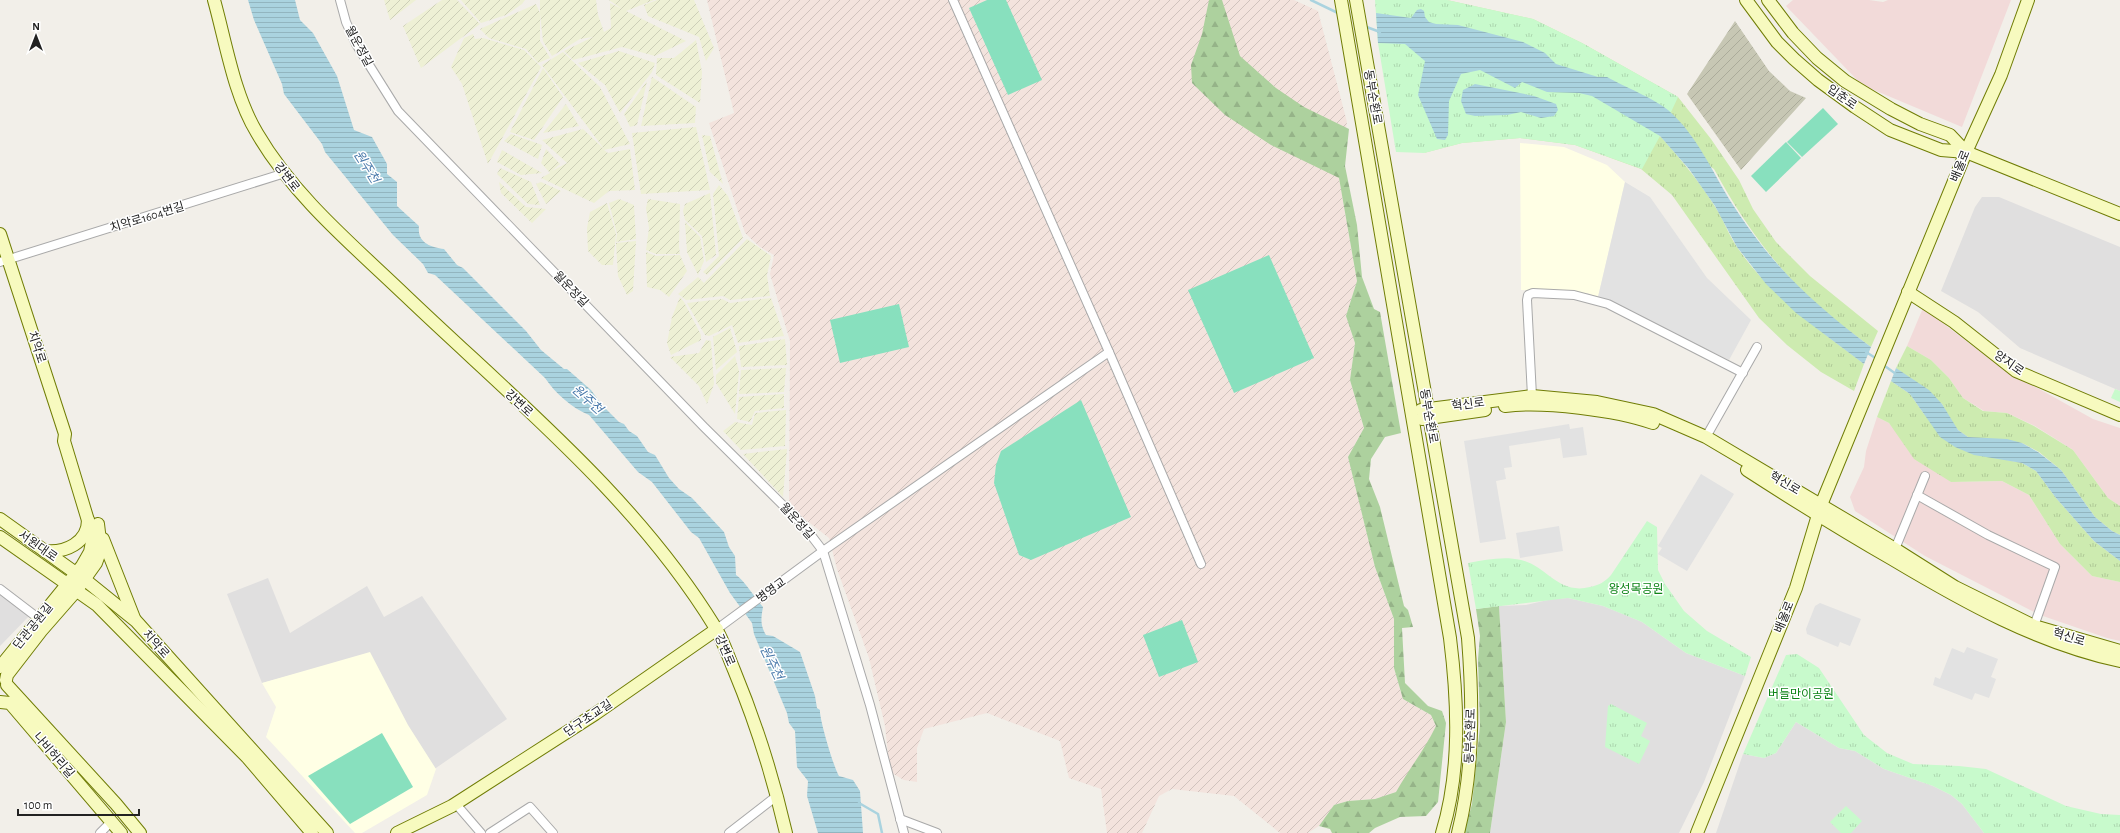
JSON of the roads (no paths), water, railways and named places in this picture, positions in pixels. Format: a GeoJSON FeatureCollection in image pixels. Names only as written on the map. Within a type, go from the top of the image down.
{"type":"FeatureCollection","features":[{"type":"Feature","properties":{"kind":"street","name":"강변로"},"geometry":{"type":"LineString","coordinates":[[214,0],[238,90],[256,132],[304,199],[576,457],[650,535],[721,626],[752,713],[778,794],[786,833]]}},
{"type":"Feature","properties":{"kind":"street","name":"월운정길"},"geometry":{"type":"LineString","coordinates":[[340,0],[346,22],[356,44],[398,110],[704,427],[804,526],[823,550],[815,557]]}},
{"type":"Feature","properties":{"kind":"street"},"geometry":{"type":"LineString","coordinates":[[953,0],[1201,564]]}},
{"type":"Feature","properties":{"kind":"street","name":"동부순환로"},"geometry":{"type":"LineString","coordinates":[[1341,0],[1443,593],[1454,679],[1456,747],[1450,796],[1442,833]]}},
{"type":"Feature","properties":{"kind":"street","name":"동부순환로"},"geometry":{"type":"LineString","coordinates":[[1356,0],[1428,414],[1465,615],[1470,655],[1471,738],[1466,798],[1458,833]]}},
{"type":"Feature","properties":{"kind":"street","name":"입춘로"},"geometry":{"type":"LineString","coordinates":[[1746,0],[1786,50],[1818,80],[1855,107],[1898,133],[1941,150],[1966,152],[2120,214]]}},
{"type":"Feature","properties":{"kind":"street","name":"입춘로"},"geometry":{"type":"LineString","coordinates":[[1768,0],[1793,33],[1817,58],[1845,81],[1891,109],[1920,124],[1950,135],[1966,152]]}},
{"type":"Feature","properties":{"kind":"street","name":"배울로"},"geometry":{"type":"LineString","coordinates":[[1696,833],[1796,588],[1819,510],[1966,152],[2001,75],[2028,0]]}},
{"type":"Feature","properties":{"kind":"street","name":"치악로1604번길"},"geometry":{"type":"LineString","coordinates":[[4,261],[162,213],[285,173]]}},
{"type":"Feature","properties":{"kind":"street","name":"치악로"},"geometry":{"type":"LineString","coordinates":[[0,234],[4,261],[65,434],[64,441],[92,529],[93,545],[80,576]]}},
{"type":"Feature","properties":{"kind":"street","name":"양지로"},"geometry":{"type":"LineString","coordinates":[[1908,292],[1954,322],[2016,371],[2120,415]]}},
{"type":"Feature","properties":{"kind":"street"},"geometry":{"type":"LineString","coordinates":[[1532,396],[1527,300],[1528,295],[1533,293],[1574,295],[1608,304],[1743,373]]}},
{"type":"Feature","properties":{"kind":"street"},"geometry":{"type":"LineString","coordinates":[[1705,439],[1757,347]]}},
{"type":"Feature","properties":{"kind":"street"},"geometry":{"type":"LineString","coordinates":[[904,833],[870,705],[823,550],[1109,352]]}},
{"type":"Feature","properties":{"kind":"street","name":"혁신로"},"geometry":{"type":"LineString","coordinates":[[1428,414],[1532,396],[1581,400],[1615,405],[1653,414],[1705,439],[1951,594],[1991,615],[2120,661]]}},
{"type":"Feature","properties":{"kind":"street","name":"혁신로"},"geometry":{"type":"LineString","coordinates":[[1428,414],[1508,406],[1562,407],[1600,410],[1650,422],[1705,439]]}},
{"type":"Feature","properties":{"kind":"street"},"geometry":{"type":"LineString","coordinates":[[1412,416],[1428,414]]}},
{"type":"Feature","properties":{"kind":"street","name":"치악로"},"geometry":{"type":"LineString","coordinates":[[65,434],[71,438],[101,532],[100,555],[80,576]]}},
{"type":"Feature","properties":{"kind":"street"},"geometry":{"type":"LineString","coordinates":[[1895,549],[1925,476]]}},
{"type":"Feature","properties":{"kind":"street"},"geometry":{"type":"LineString","coordinates":[[1917,495],[1988,536],[2055,567],[2034,630]]}},
{"type":"Feature","properties":{"kind":"street","name":"혁신로"},"geometry":{"type":"LineString","coordinates":[[1819,510],[1895,549],[1954,587],[2034,630],[2120,651]]}},
{"type":"Feature","properties":{"kind":"street"},"geometry":{"type":"LineString","coordinates":[[45,551],[56,552],[72,547],[86,533],[88,526],[88,515]]}},
{"type":"Feature","properties":{"kind":"street","name":"서원대로"},"geometry":{"type":"LineString","coordinates":[[0,519],[80,576]]}},
{"type":"Feature","properties":{"kind":"street"},"geometry":{"type":"LineString","coordinates":[[101,532],[136,621]]}},
{"type":"Feature","properties":{"kind":"street","name":"서원대로"},"geometry":{"type":"LineString","coordinates":[[0,537],[72,588]]}},
{"type":"Feature","properties":{"kind":"street","name":"병영교"},"geometry":{"type":"LineString","coordinates":[[721,626],[815,557]]}},
{"type":"Feature","properties":{"kind":"street"},"geometry":{"type":"LineString","coordinates":[[0,702],[7,693],[5,679],[7,675],[41,631],[80,576]]}},
{"type":"Feature","properties":{"kind":"street","name":"치악로"},"geometry":{"type":"LineString","coordinates":[[80,576],[136,621],[327,833]]}},
{"type":"Feature","properties":{"kind":"street","name":"치악로"},"geometry":{"type":"LineString","coordinates":[[72,588],[97,605],[241,752],[312,833]]}},
{"type":"Feature","properties":{"kind":"street","name":"단관공원길"},"geometry":{"type":"LineString","coordinates":[[0,667],[38,618],[72,588]]}},
{"type":"Feature","properties":{"kind":"street"},"geometry":{"type":"LineString","coordinates":[[0,589],[38,618]]}},
{"type":"Feature","properties":{"kind":"street","name":"단구초교길"},"geometry":{"type":"LineString","coordinates":[[397,833],[410,825],[422,822],[456,804],[595,714],[721,626]]}},
{"type":"Feature","properties":{"kind":"street"},"geometry":{"type":"LineString","coordinates":[[5,679],[111,798],[140,833]]}},
{"type":"Feature","properties":{"kind":"street","name":"나비허리길"},"geometry":{"type":"LineString","coordinates":[[0,702],[10,703],[120,833]]}},
{"type":"Feature","properties":{"kind":"street"},"geometry":{"type":"LineString","coordinates":[[729,833],[778,794]]}},
{"type":"Feature","properties":{"kind":"street"},"geometry":{"type":"LineString","coordinates":[[456,804],[481,833]]}},
{"type":"Feature","properties":{"kind":"street"},"geometry":{"type":"LineString","coordinates":[[490,833],[530,807],[554,833]]}},
{"type":"Feature","properties":{"kind":"street"},"geometry":{"type":"LineString","coordinates":[[900,819],[937,833]]}},
{"type":"Feature","properties":{"kind":"street"},"geometry":{"type":"LineString","coordinates":[[100,833],[111,822]]}},
{"type":"Feature","properties":{"kind":"street","name":"단구초교길"},"geometry":{"type":"LineString","coordinates":[[413,833],[422,822]]}},
{"type":"Feature","properties":{"kind":"water","name":"원주천"},"geometry":{"type":"Polygon","coordinates":[[[248,0],[295,0],[300,20],[313,33],[337,76],[354,130],[372,137],[387,164],[387,174],[397,182],[397,206],[419,226],[420,236],[423,240],[434,247],[444,249],[457,265],[463,268],[526,331],[541,350],[564,369],[567,369],[591,390],[602,405],[619,422],[624,424],[629,431],[637,436],[648,452],[655,455],[669,478],[679,489],[692,498],[724,532],[729,547],[735,556],[736,575],[763,607],[762,621],[766,635],[773,636],[800,652],[815,696],[817,708],[820,710],[824,732],[839,776],[853,780],[860,791],[863,833],[818,833],[807,796],[808,781],[797,767],[795,731],[789,723],[787,713],[754,634],[752,623],[730,593],[699,538],[691,532],[652,482],[638,472],[589,415],[570,404],[559,394],[545,378],[435,275],[428,273],[423,264],[393,235],[325,152],[322,144],[284,94],[282,84],[254,20],[248,0]]]}},
{"type":"Feature","properties":{"kind":"water"},"geometry":{"type":"Polygon","coordinates":[[[1421,9],[1424,11],[1425,17],[1429,22],[1436,24],[1458,25],[1523,42],[1545,53],[1556,64],[1598,77],[1607,77],[1647,97],[1668,110],[1688,131],[1704,155],[1725,193],[1763,247],[1787,275],[1814,301],[1871,347],[1864,364],[1796,313],[1766,284],[1737,247],[1715,206],[1689,169],[1660,136],[1592,96],[1579,93],[1547,92],[1522,82],[1515,88],[1480,70],[1461,74],[1449,101],[1448,135],[1445,140],[1437,139],[1418,95],[1425,61],[1405,44],[1378,43],[1376,13],[1411,18],[1417,10],[1421,9]]]}},
{"type":"Feature","properties":{"kind":"water"},"geometry":{"type":"Polygon","coordinates":[[[1475,84],[1534,96],[1556,104],[1558,110],[1554,116],[1541,118],[1521,112],[1507,115],[1475,116],[1466,114],[1461,101],[1463,90],[1475,84]]]}},
{"type":"Feature","properties":{"kind":"water"},"geometry":{"type":"Polygon","coordinates":[[[1896,368],[1929,390],[1942,404],[1958,430],[1968,437],[2007,439],[2022,443],[2038,452],[2061,470],[2095,517],[2112,531],[2120,535],[2120,561],[2094,541],[2056,498],[2036,471],[2022,463],[1974,455],[1955,447],[1940,437],[1910,394],[1891,381],[1896,368]]]}},
{"type":"Feature","properties":{"kind":"waterway"},"geometry":{"type":"LineString","coordinates":[[1311,0],[1340,14]]}},
{"type":"Feature","properties":{"kind":"waterway"},"geometry":{"type":"LineString","coordinates":[[1364,26],[1380,32]]}},
{"type":"Feature","properties":{"kind":"waterway"},"geometry":{"type":"LineString","coordinates":[[1866,352],[1877,359]]}},
{"type":"Feature","properties":{"kind":"waterway"},"geometry":{"type":"LineString","coordinates":[[1882,364],[1896,374]]}},
{"type":"Feature","properties":{"kind":"waterway"},"geometry":{"type":"LineString","coordinates":[[859,803],[878,814],[882,833]]}},
{"type":"Feature","properties":{"kind":"park label","name":"왕성목공원"},"geometry":{"type":"Point","coordinates":[1636,589]}},
{"type":"Feature","properties":{"kind":"park label","name":"버들만이공원"},"geometry":{"type":"Point","coordinates":[1801,694]}}]}
